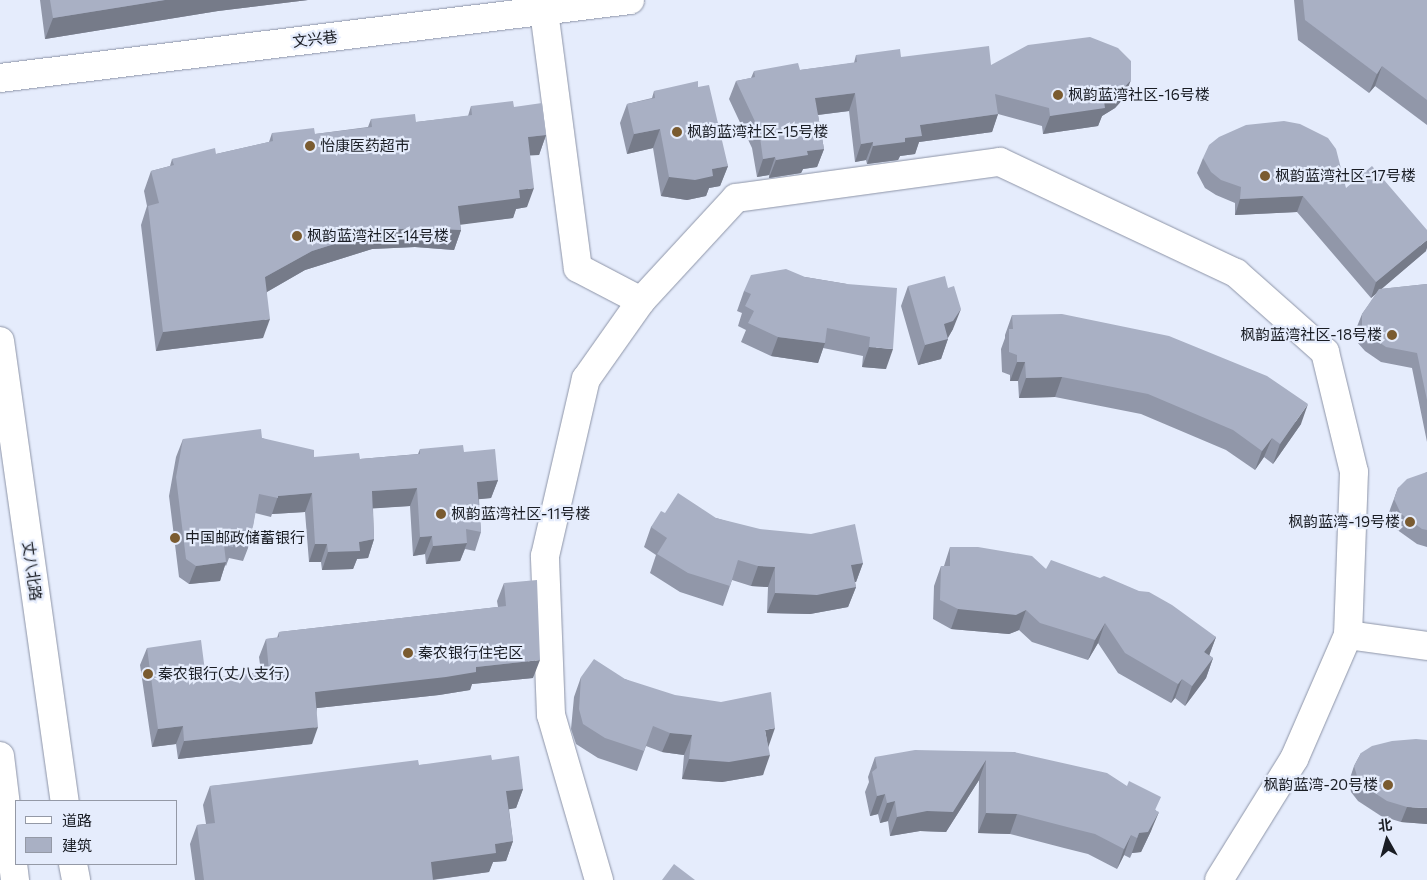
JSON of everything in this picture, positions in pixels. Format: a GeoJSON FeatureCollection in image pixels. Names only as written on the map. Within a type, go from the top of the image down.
{"type":"FeatureCollection","features":[{"type":"Feature","properties":{"kind":"street","name":"文兴巷"},"geometry":{"type":"LineString","coordinates":[[0,78],[630,0]]}},
{"type":"Feature","properties":{"kind":"street"},"geometry":{"type":"LineString","coordinates":[[544,11],[578,268],[641,301]]}},
{"type":"Feature","properties":{"kind":"street"},"geometry":{"type":"LineString","coordinates":[[599,880],[551,715],[545,556],[586,379],[641,301],[736,198],[1000,162],[1236,273],[1324,352],[1354,472],[1348,635],[1294,759],[1219,880]]}},
{"type":"Feature","properties":{"kind":"street","name":"丈八北路"},"geometry":{"type":"LineString","coordinates":[[0,341],[64,800]]}},
{"type":"Feature","properties":{"kind":"street"},"geometry":{"type":"LineString","coordinates":[[1348,635],[1427,646]]}},
{"type":"Feature","properties":{"kind":"street"},"geometry":{"type":"LineString","coordinates":[[0,756],[15,880]]}},
{"type":"Feature","properties":{"kind":"street"},"geometry":{"type":"LineString","coordinates":[[73,865],[76,880]]}},
{"type":"Feature","properties":{"kind":"building"},"geometry":{"type":"Polygon","coordinates":[[[50,0],[165,0],[53,18],[50,0]]]}},
{"type":"Feature","properties":{"kind":"building"},"geometry":{"type":"Polygon","coordinates":[[[1303,0],[1427,0],[1427,100],[1382,66],[1377,74],[1305,20],[1303,0]]]}},
{"type":"Feature","properties":{"kind":"building"},"geometry":{"type":"Polygon","coordinates":[[[1090,37],[1118,48],[1131,61],[1131,80],[1122,90],[1104,101],[1105,108],[1050,116],[1049,108],[995,94],[998,114],[920,125],[922,136],[905,138],[905,142],[873,146],[873,142],[861,144],[855,93],[815,98],[824,149],[807,151],[808,155],[776,160],[775,157],[763,159],[759,130],[736,81],[755,77],[754,71],[798,63],[800,70],[857,62],[856,55],[900,49],[901,57],[989,46],[991,65],[1028,45],[1090,37]]]}},
{"type":"Feature","properties":{"kind":"building"},"geometry":{"type":"Polygon","coordinates":[[[698,81],[698,87],[709,85],[728,166],[712,169],[713,176],[695,180],[669,177],[660,129],[634,134],[627,104],[655,98],[654,91],[698,81]]]}},
{"type":"Feature","properties":{"kind":"building","name":"枫韵蓝湾社区-14号楼"},"geometry":{"type":"Polygon","coordinates":[[[513,101],[514,107],[542,103],[546,135],[528,137],[534,188],[519,190],[520,198],[458,206],[461,230],[423,228],[379,230],[312,251],[265,277],[270,319],[163,332],[148,206],[159,203],[151,171],[174,165],[172,159],[215,148],[216,154],[273,141],[272,133],[314,128],[315,134],[372,127],[371,119],[415,114],[416,122],[472,115],[471,106],[513,101]]]}},
{"type":"Feature","properties":{"kind":"building"},"geometry":{"type":"Polygon","coordinates":[[[1284,121],[1300,124],[1328,138],[1336,149],[1346,188],[1372,166],[1427,230],[1427,240],[1376,282],[1303,196],[1240,199],[1241,187],[1221,180],[1211,172],[1203,158],[1209,145],[1219,137],[1246,125],[1284,121]]]}},
{"type":"Feature","properties":{"kind":"building"},"geometry":{"type":"Polygon","coordinates":[[[786,269],[805,277],[847,284],[897,288],[893,349],[869,347],[870,337],[827,328],[825,343],[778,337],[748,323],[754,311],[745,306],[751,294],[744,291],[751,275],[786,269]]]}},
{"type":"Feature","properties":{"kind":"building"},"geometry":{"type":"Polygon","coordinates":[[[945,276],[948,288],[954,286],[961,309],[953,321],[944,324],[948,339],[925,345],[908,286],[945,276]]]}},
{"type":"Feature","properties":{"kind":"building","name":"枫韵蓝湾社区-18号楼"},"geometry":{"type":"Polygon","coordinates":[[[1427,284],[1427,400],[1417,353],[1386,347],[1370,336],[1362,327],[1362,314],[1379,289],[1427,284]]]}},
{"type":"Feature","properties":{"kind":"building"},"geometry":{"type":"Polygon","coordinates":[[[1062,314],[1169,336],[1267,376],[1308,404],[1280,444],[1272,438],[1262,451],[1233,430],[1148,394],[1062,377],[1026,378],[1025,362],[1017,362],[1017,355],[1009,352],[1009,329],[1013,329],[1012,315],[1062,314]]]}},
{"type":"Feature","properties":{"kind":"building"},"geometry":{"type":"Polygon","coordinates":[[[261,429],[262,438],[314,450],[314,457],[359,453],[360,459],[420,454],[420,449],[463,445],[464,452],[495,449],[498,480],[477,482],[481,532],[466,529],[467,543],[433,546],[432,536],[420,537],[417,488],[372,491],[374,539],[359,542],[360,551],[328,552],[327,544],[315,544],[312,493],[278,496],[278,498],[259,494],[250,543],[234,539],[233,547],[224,545],[226,562],[196,566],[186,559],[176,477],[183,439],[261,429]]]}},
{"type":"Feature","properties":{"kind":"building"},"geometry":{"type":"Polygon","coordinates":[[[1427,472],[1427,530],[1422,529],[1401,514],[1394,499],[1398,488],[1407,479],[1427,472]]]}},
{"type":"Feature","properties":{"kind":"building"},"geometry":{"type":"Polygon","coordinates":[[[678,493],[716,518],[760,529],[811,534],[855,524],[863,563],[851,565],[856,587],[817,595],[775,593],[775,567],[758,566],[738,560],[730,586],[688,573],[657,554],[667,538],[651,527],[661,511],[665,513],[678,493]]]}},
{"type":"Feature","properties":{"kind":"building"},"geometry":{"type":"Polygon","coordinates":[[[950,547],[978,547],[1032,556],[1046,569],[1051,560],[1100,578],[1104,576],[1139,591],[1149,592],[1172,605],[1216,637],[1204,652],[1213,658],[1192,686],[1182,679],[1178,684],[1125,653],[1105,623],[1095,640],[1040,623],[1026,610],[1016,615],[958,609],[940,600],[941,566],[950,566],[950,547]]]}},
{"type":"Feature","properties":{"kind":"building"},"geometry":{"type":"Polygon","coordinates":[[[537,580],[540,660],[476,667],[476,672],[446,677],[315,692],[318,727],[184,741],[183,726],[158,729],[147,648],[201,640],[206,679],[269,671],[266,639],[279,637],[279,632],[506,606],[504,583],[537,580]]]}},
{"type":"Feature","properties":{"kind":"building"},"geometry":{"type":"Polygon","coordinates":[[[594,659],[625,679],[675,695],[721,702],[771,692],[775,728],[765,730],[770,755],[729,762],[689,759],[692,735],[670,733],[653,726],[644,751],[605,738],[583,724],[579,709],[581,677],[594,659]]]}},
{"type":"Feature","properties":{"kind":"building","name":"枫韵蓝湾-20号楼"},"geometry":{"type":"Polygon","coordinates":[[[1427,740],[1427,808],[1407,807],[1387,801],[1364,786],[1357,776],[1354,766],[1361,753],[1372,746],[1392,741],[1427,740]]]}},
{"type":"Feature","properties":{"kind":"building"},"geometry":{"type":"Polygon","coordinates":[[[915,750],[1014,752],[1107,773],[1127,786],[1129,781],[1161,797],[1155,810],[1159,812],[1148,832],[1139,833],[1137,838],[1131,835],[1124,849],[1095,834],[1017,814],[986,813],[986,760],[953,812],[927,811],[897,817],[895,801],[887,803],[885,794],[877,796],[872,772],[877,768],[875,757],[915,750]]]}},
{"type":"Feature","properties":{"kind":"building"},"geometry":{"type":"Polygon","coordinates":[[[491,755],[492,760],[519,756],[523,789],[506,791],[513,841],[495,844],[496,853],[431,862],[433,880],[204,880],[197,825],[215,823],[210,786],[418,760],[419,765],[491,755]]]}},
{"type":"Feature","properties":{"kind":"building"},"geometry":{"type":"Polygon","coordinates":[[[674,864],[695,880],[662,880],[674,864]]]}},
{"type":"Feature","properties":{"kind":"place","name":"枫韵蓝湾社区-16号楼"},"geometry":{"type":"Point","coordinates":[1058,95]}},
{"type":"Feature","properties":{"kind":"place","name":"枫韵蓝湾社区-15号楼"},"geometry":{"type":"Point","coordinates":[677,132]}},
{"type":"Feature","properties":{"kind":"place","name":"怡康医药超市"},"geometry":{"type":"Point","coordinates":[310,146]}},
{"type":"Feature","properties":{"kind":"place","name":"枫韵蓝湾社区-17号楼"},"geometry":{"type":"Point","coordinates":[1265,176]}},
{"type":"Feature","properties":{"kind":"place","name":"枫韵蓝湾社区-14号楼"},"geometry":{"type":"Point","coordinates":[297,236]}},
{"type":"Feature","properties":{"kind":"place","name":"枫韵蓝湾社区-18号楼"},"geometry":{"type":"Point","coordinates":[1392,335]}},
{"type":"Feature","properties":{"kind":"place","name":"枫韵蓝湾社区-11号楼"},"geometry":{"type":"Point","coordinates":[441,514]}},
{"type":"Feature","properties":{"kind":"place","name":"枫韵蓝湾-19号楼"},"geometry":{"type":"Point","coordinates":[1410,522]}},
{"type":"Feature","properties":{"kind":"place","name":"中国邮政储蓄银行"},"geometry":{"type":"Point","coordinates":[175,538]}},
{"type":"Feature","properties":{"kind":"place","name":"秦农银行住宅区"},"geometry":{"type":"Point","coordinates":[408,653]}},
{"type":"Feature","properties":{"kind":"place","name":"秦农银行(丈八支行)"},"geometry":{"type":"Point","coordinates":[148,674]}},
{"type":"Feature","properties":{"kind":"place","name":"枫韵蓝湾-20号楼"},"geometry":{"type":"Point","coordinates":[1388,785]}}]}
